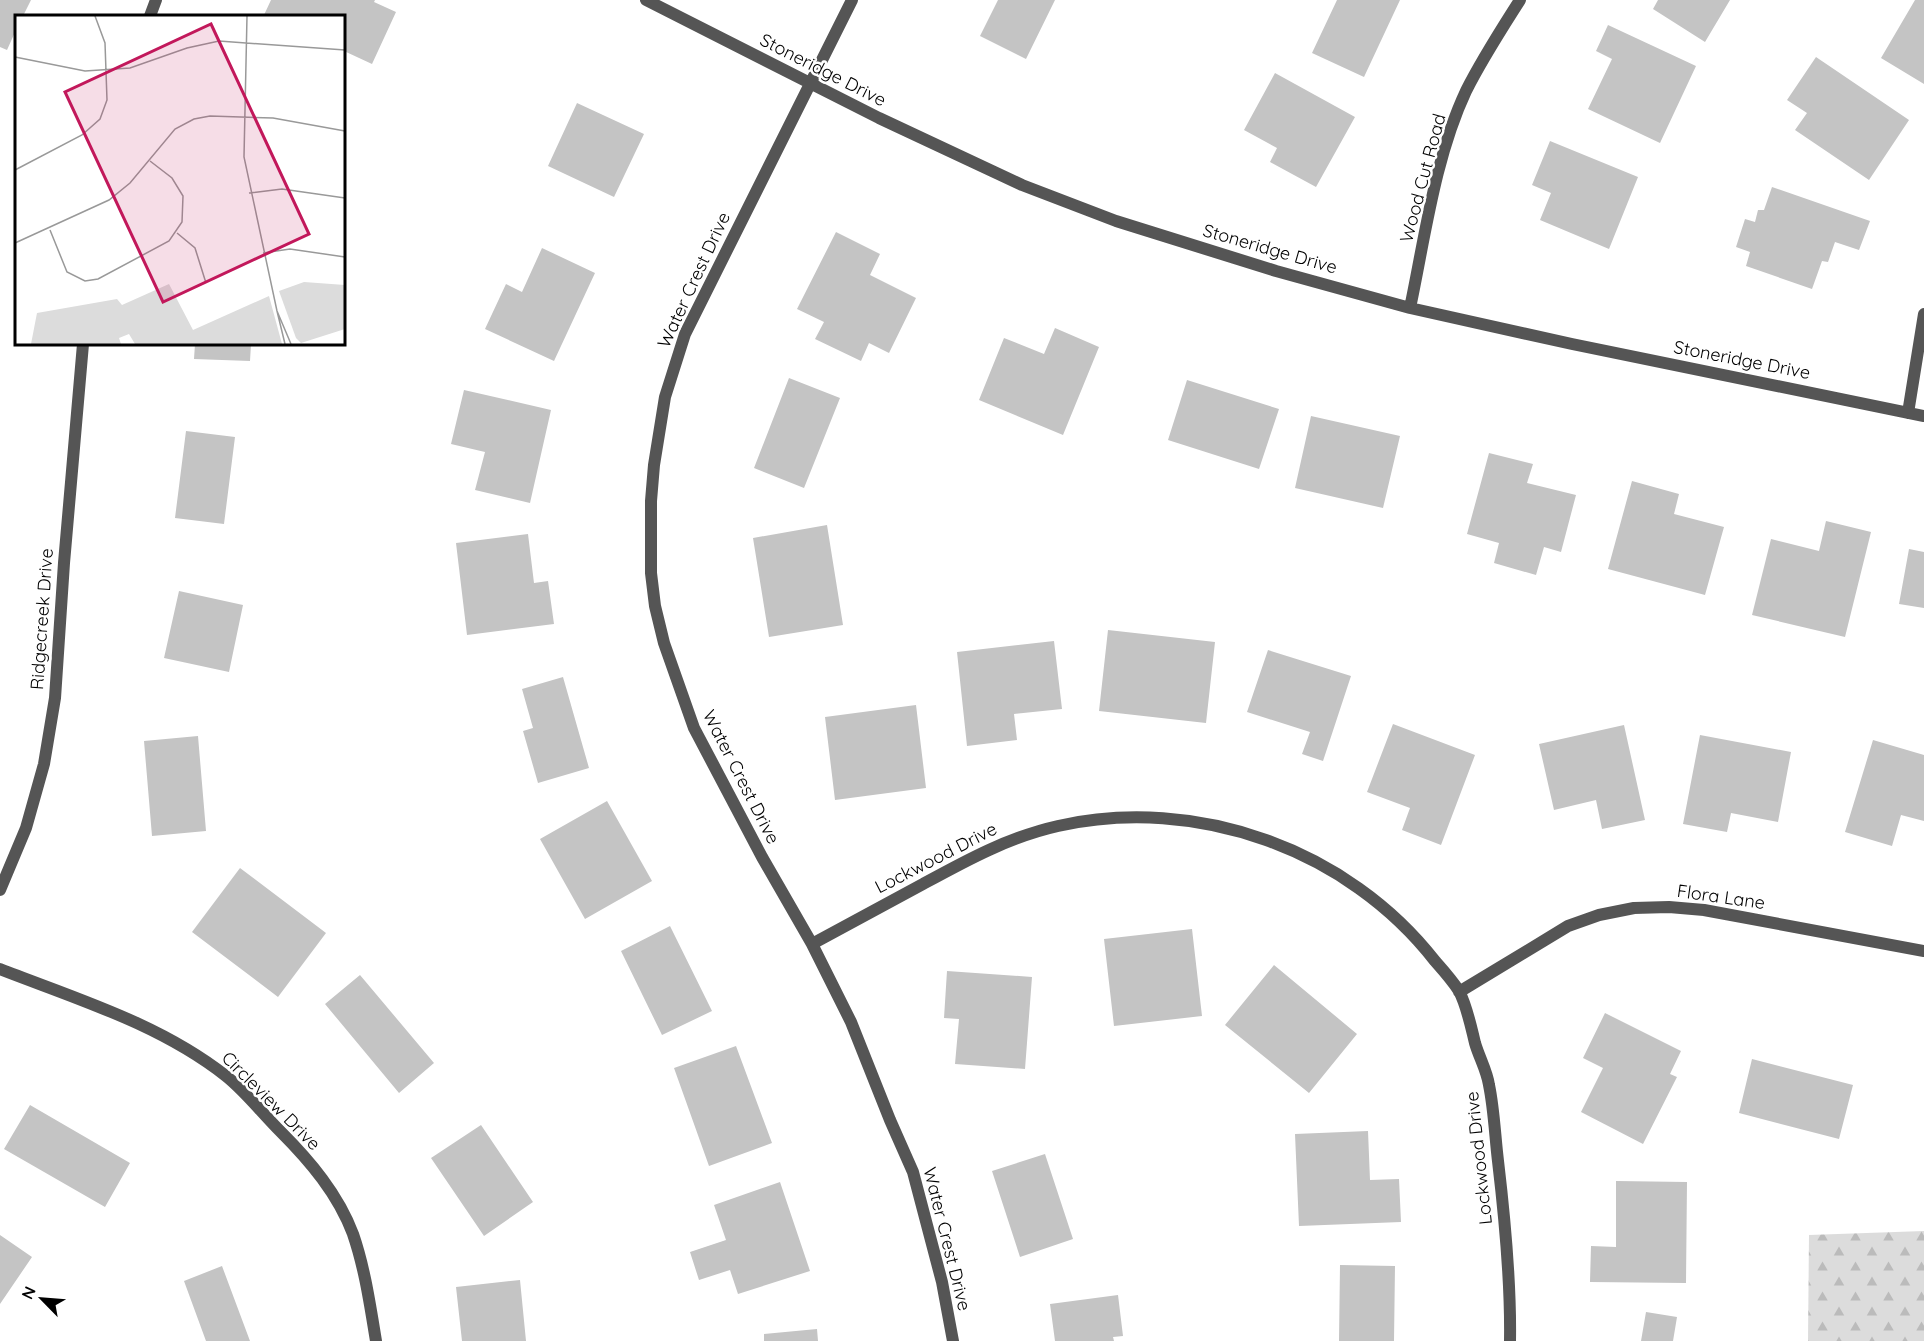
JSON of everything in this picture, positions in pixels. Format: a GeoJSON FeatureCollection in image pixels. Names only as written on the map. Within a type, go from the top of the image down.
{"type":"FeatureCollection","features":[{"type":"Feature","properties":{"kind":"street"},"geometry":{"type":"LineString","coordinates":[[150,15],[156,0]]}},
{"type":"Feature","properties":{"kind":"street","name":"Stoneridge Drive"},"geometry":{"type":"LineString","coordinates":[[646,0],[809,84],[1022,185],[1116,221],[1276,271],[1410,308],[1572,344],[1924,416]]}},
{"type":"Feature","properties":{"kind":"street","name":"Water Crest Drive"},"geometry":{"type":"LineString","coordinates":[[852,0],[685,334],[665,397],[654,465],[651,501],[651,573],[655,606],[664,643],[694,728],[762,857],[812,944],[851,1022],[913,1172],[942,1282],[953,1341]]}},
{"type":"Feature","properties":{"kind":"street","name":"Wood Cut Road"},"geometry":{"type":"LineString","coordinates":[[1410,308],[1446,145],[1466,92],[1490,45],[1520,0]]}},
{"type":"Feature","properties":{"kind":"street"},"geometry":{"type":"LineString","coordinates":[[1908,413],[1924,314]]}},
{"type":"Feature","properties":{"kind":"street","name":"Ridgecreek Drive"},"geometry":{"type":"LineString","coordinates":[[0,890],[26,828],[44,764],[55,698],[83,345]]}},
{"type":"Feature","properties":{"kind":"street","name":"Lockwood Drive"},"geometry":{"type":"LineString","coordinates":[[812,944],[986,850],[1021,836],[1091,820],[1127,816],[1162,818],[1216,826],[1272,842],[1336,872],[1379,904],[1420,941],[1459,992],[1489,1082],[1504,1219],[1510,1341]]}},
{"type":"Feature","properties":{"kind":"street","name":"Flora Lane"},"geometry":{"type":"LineString","coordinates":[[1459,992],[1568,926],[1599,915],[1634,908],[1668,906],[1704,910],[1924,951]]}},
{"type":"Feature","properties":{"kind":"street","name":"Circleview Drive"},"geometry":{"type":"LineString","coordinates":[[0,969],[142,1025],[201,1057],[228,1077],[298,1149],[320,1175],[338,1203],[352,1234],[362,1266],[376,1341]]}},
{"type":"Feature","properties":{"kind":"green space"},"geometry":{"type":"Polygon","coordinates":[[[1924,1231],[1924,1341],[1808,1341],[1809,1235],[1924,1231]]]}},
{"type":"Feature","properties":{"kind":"building"},"geometry":{"type":"Polygon","coordinates":[[[0,0],[31,0],[24,15],[15,15],[15,32],[7,50],[0,47],[0,0]]]}},
{"type":"Feature","properties":{"kind":"building"},"geometry":{"type":"Polygon","coordinates":[[[271,0],[375,0],[374,2],[396,12],[372,64],[345,51],[345,15],[264,15],[271,0]]]}},
{"type":"Feature","properties":{"kind":"building"},"geometry":{"type":"Polygon","coordinates":[[[998,0],[1055,0],[1026,59],[980,36],[998,0]]]}},
{"type":"Feature","properties":{"kind":"building"},"geometry":{"type":"Polygon","coordinates":[[[1337,0],[1400,0],[1364,77],[1312,53],[1337,0]]]}},
{"type":"Feature","properties":{"kind":"building"},"geometry":{"type":"Polygon","coordinates":[[[1658,0],[1730,0],[1705,42],[1653,9],[1658,0]]]}},
{"type":"Feature","properties":{"kind":"building"},"geometry":{"type":"Polygon","coordinates":[[[1915,0],[1924,0],[1924,84],[1881,58],[1915,0]]]}},
{"type":"Feature","properties":{"kind":"building"},"geometry":{"type":"Polygon","coordinates":[[[1608,25],[1696,66],[1660,143],[1588,109],[1612,59],[1596,51],[1608,25]]]}},
{"type":"Feature","properties":{"kind":"building"},"geometry":{"type":"Polygon","coordinates":[[[1816,57],[1909,120],[1869,180],[1795,130],[1807,113],[1787,100],[1816,57]]]}},
{"type":"Feature","properties":{"kind":"building"},"geometry":{"type":"Polygon","coordinates":[[[1275,73],[1355,117],[1316,187],[1270,162],[1277,148],[1244,130],[1275,73]]]}},
{"type":"Feature","properties":{"kind":"building"},"geometry":{"type":"Polygon","coordinates":[[[577,103],[644,134],[614,197],[548,166],[577,103]]]}},
{"type":"Feature","properties":{"kind":"building"},"geometry":{"type":"Polygon","coordinates":[[[1550,141],[1638,177],[1609,249],[1540,220],[1551,193],[1532,185],[1550,141]]]}},
{"type":"Feature","properties":{"kind":"building"},"geometry":{"type":"Polygon","coordinates":[[[1772,187],[1870,221],[1859,250],[1835,242],[1828,262],[1822,261],[1812,289],[1746,266],[1750,252],[1736,247],[1745,219],[1755,222],[1758,210],[1764,210],[1772,187]]]}},
{"type":"Feature","properties":{"kind":"building"},"geometry":{"type":"Polygon","coordinates":[[[836,232],[880,254],[870,275],[916,298],[889,353],[869,343],[861,361],[815,339],[824,322],[797,309],[836,232]]]}},
{"type":"Feature","properties":{"kind":"building"},"geometry":{"type":"Polygon","coordinates":[[[542,248],[595,273],[554,361],[485,329],[506,284],[522,292],[542,248]]]}},
{"type":"Feature","properties":{"kind":"building"},"geometry":{"type":"Polygon","coordinates":[[[1055,328],[1099,347],[1063,435],[979,400],[1004,338],[1044,354],[1055,328]]]}},
{"type":"Feature","properties":{"kind":"building"},"geometry":{"type":"Polygon","coordinates":[[[195,345],[251,345],[250,361],[194,359],[195,345]]]}},
{"type":"Feature","properties":{"kind":"building"},"geometry":{"type":"Polygon","coordinates":[[[789,378],[840,398],[804,488],[754,468],[789,378]]]}},
{"type":"Feature","properties":{"kind":"building"},"geometry":{"type":"Polygon","coordinates":[[[1187,380],[1279,409],[1259,469],[1168,440],[1187,380]]]}},
{"type":"Feature","properties":{"kind":"building"},"geometry":{"type":"Polygon","coordinates":[[[464,390],[551,410],[530,503],[475,490],[485,452],[451,444],[464,390]]]}},
{"type":"Feature","properties":{"kind":"building"},"geometry":{"type":"Polygon","coordinates":[[[1311,416],[1400,436],[1383,508],[1295,488],[1311,416]]]}},
{"type":"Feature","properties":{"kind":"building"},"geometry":{"type":"Polygon","coordinates":[[[186,431],[235,437],[224,524],[175,518],[186,431]]]}},
{"type":"Feature","properties":{"kind":"building"},"geometry":{"type":"Polygon","coordinates":[[[1489,453],[1533,464],[1527,483],[1576,495],[1561,552],[1544,547],[1536,575],[1494,563],[1499,543],[1467,534],[1489,453]]]}},
{"type":"Feature","properties":{"kind":"building"},"geometry":{"type":"Polygon","coordinates":[[[1632,481],[1679,494],[1674,514],[1724,527],[1705,595],[1608,569],[1632,481]]]}},
{"type":"Feature","properties":{"kind":"building"},"geometry":{"type":"Polygon","coordinates":[[[1826,521],[1871,532],[1845,637],[1752,615],[1771,539],[1819,551],[1826,521]]]}},
{"type":"Feature","properties":{"kind":"building"},"geometry":{"type":"Polygon","coordinates":[[[827,525],[843,625],[769,637],[753,538],[827,525]]]}},
{"type":"Feature","properties":{"kind":"building"},"geometry":{"type":"Polygon","coordinates":[[[528,534],[534,583],[548,581],[554,624],[467,635],[456,543],[528,534]]]}},
{"type":"Feature","properties":{"kind":"building"},"geometry":{"type":"Polygon","coordinates":[[[1909,549],[1924,552],[1924,608],[1899,604],[1909,549]]]}},
{"type":"Feature","properties":{"kind":"building"},"geometry":{"type":"Polygon","coordinates":[[[179,591],[243,605],[229,672],[164,658],[179,591]]]}},
{"type":"Feature","properties":{"kind":"building"},"geometry":{"type":"Polygon","coordinates":[[[1108,630],[1215,642],[1206,723],[1099,711],[1108,630]]]}},
{"type":"Feature","properties":{"kind":"building"},"geometry":{"type":"Polygon","coordinates":[[[1054,641],[1062,709],[1014,714],[1017,740],[967,746],[957,652],[1054,641]]]}},
{"type":"Feature","properties":{"kind":"building"},"geometry":{"type":"Polygon","coordinates":[[[1268,650],[1351,676],[1323,761],[1302,754],[1310,732],[1247,712],[1268,650]]]}},
{"type":"Feature","properties":{"kind":"building"},"geometry":{"type":"Polygon","coordinates":[[[563,677],[589,768],[538,783],[523,731],[533,728],[522,689],[563,677]]]}},
{"type":"Feature","properties":{"kind":"building"},"geometry":{"type":"Polygon","coordinates":[[[916,705],[926,788],[835,800],[825,717],[916,705]]]}},
{"type":"Feature","properties":{"kind":"building"},"geometry":{"type":"Polygon","coordinates":[[[1393,724],[1475,755],[1441,845],[1402,830],[1410,808],[1367,792],[1393,724]]]}},
{"type":"Feature","properties":{"kind":"building"},"geometry":{"type":"Polygon","coordinates":[[[1624,725],[1645,820],[1602,829],[1596,800],[1554,810],[1539,744],[1624,725]]]}},
{"type":"Feature","properties":{"kind":"building"},"geometry":{"type":"Polygon","coordinates":[[[1700,735],[1791,752],[1778,822],[1731,813],[1727,832],[1683,824],[1700,735]]]}},
{"type":"Feature","properties":{"kind":"building"},"geometry":{"type":"Polygon","coordinates":[[[198,736],[206,831],[152,836],[144,741],[198,736]]]}},
{"type":"Feature","properties":{"kind":"building"},"geometry":{"type":"Polygon","coordinates":[[[1873,740],[1924,755],[1924,821],[1901,815],[1892,846],[1845,832],[1873,740]]]}},
{"type":"Feature","properties":{"kind":"building"},"geometry":{"type":"Polygon","coordinates":[[[607,801],[652,881],[585,919],[540,839],[607,801]]]}},
{"type":"Feature","properties":{"kind":"building"},"geometry":{"type":"Polygon","coordinates":[[[240,868],[326,933],[278,997],[192,932],[240,868]]]}},
{"type":"Feature","properties":{"kind":"building"},"geometry":{"type":"Polygon","coordinates":[[[670,926],[712,1011],[662,1035],[621,951],[670,926]]]}},
{"type":"Feature","properties":{"kind":"building"},"geometry":{"type":"Polygon","coordinates":[[[1192,929],[1202,1016],[1114,1026],[1104,939],[1192,929]]]}},
{"type":"Feature","properties":{"kind":"building"},"geometry":{"type":"Polygon","coordinates":[[[1274,965],[1357,1034],[1309,1093],[1225,1025],[1274,965]]]}},
{"type":"Feature","properties":{"kind":"building"},"geometry":{"type":"Polygon","coordinates":[[[947,971],[1032,977],[1025,1069],[955,1064],[959,1019],[944,1018],[947,971]]]}},
{"type":"Feature","properties":{"kind":"building"},"geometry":{"type":"Polygon","coordinates":[[[360,975],[434,1063],[399,1093],[325,1004],[360,975]]]}},
{"type":"Feature","properties":{"kind":"building"},"geometry":{"type":"Polygon","coordinates":[[[1605,1013],[1681,1051],[1670,1074],[1677,1077],[1643,1144],[1581,1112],[1603,1068],[1583,1058],[1605,1013]]]}},
{"type":"Feature","properties":{"kind":"building"},"geometry":{"type":"Polygon","coordinates":[[[736,1046],[772,1143],[709,1166],[674,1068],[736,1046]]]}},
{"type":"Feature","properties":{"kind":"building"},"geometry":{"type":"Polygon","coordinates":[[[1752,1059],[1853,1085],[1839,1139],[1739,1113],[1752,1059]]]}},
{"type":"Feature","properties":{"kind":"building"},"geometry":{"type":"Polygon","coordinates":[[[30,1105],[130,1163],[105,1207],[4,1149],[30,1105]]]}},
{"type":"Feature","properties":{"kind":"building"},"geometry":{"type":"Polygon","coordinates":[[[481,1125],[533,1202],[484,1236],[431,1158],[481,1125]]]}},
{"type":"Feature","properties":{"kind":"building"},"geometry":{"type":"Polygon","coordinates":[[[1368,1131],[1370,1180],[1399,1179],[1401,1222],[1299,1226],[1295,1134],[1368,1131]]]}},
{"type":"Feature","properties":{"kind":"building"},"geometry":{"type":"Polygon","coordinates":[[[1045,1154],[1073,1239],[1020,1257],[992,1171],[1045,1154]]]}},
{"type":"Feature","properties":{"kind":"building"},"geometry":{"type":"Polygon","coordinates":[[[1616,1181],[1687,1182],[1686,1283],[1590,1282],[1591,1246],[1616,1247],[1616,1181]]]}},
{"type":"Feature","properties":{"kind":"building"},"geometry":{"type":"Polygon","coordinates":[[[780,1182],[810,1271],[738,1294],[730,1270],[699,1280],[690,1252],[726,1240],[714,1205],[780,1182]]]}},
{"type":"Feature","properties":{"kind":"building"},"geometry":{"type":"Polygon","coordinates":[[[0,1235],[32,1257],[0,1304],[0,1235]]]}},
{"type":"Feature","properties":{"kind":"building"},"geometry":{"type":"Polygon","coordinates":[[[1340,1265],[1395,1266],[1394,1341],[1339,1341],[1340,1265]]]}},
{"type":"Feature","properties":{"kind":"building"},"geometry":{"type":"Polygon","coordinates":[[[222,1266],[250,1341],[206,1341],[184,1281],[222,1266]]]}},
{"type":"Feature","properties":{"kind":"building"},"geometry":{"type":"Polygon","coordinates":[[[520,1280],[526,1341],[462,1341],[456,1287],[520,1280]]]}},
{"type":"Feature","properties":{"kind":"building"},"geometry":{"type":"Polygon","coordinates":[[[1118,1295],[1123,1336],[1113,1337],[1114,1341],[1055,1341],[1050,1304],[1118,1295]]]}},
{"type":"Feature","properties":{"kind":"building"},"geometry":{"type":"Polygon","coordinates":[[[1646,1312],[1677,1317],[1673,1341],[1641,1341],[1646,1312]]]}},
{"type":"Feature","properties":{"kind":"building"},"geometry":{"type":"Polygon","coordinates":[[[817,1329],[818,1341],[764,1341],[764,1334],[817,1329]]]}}]}
